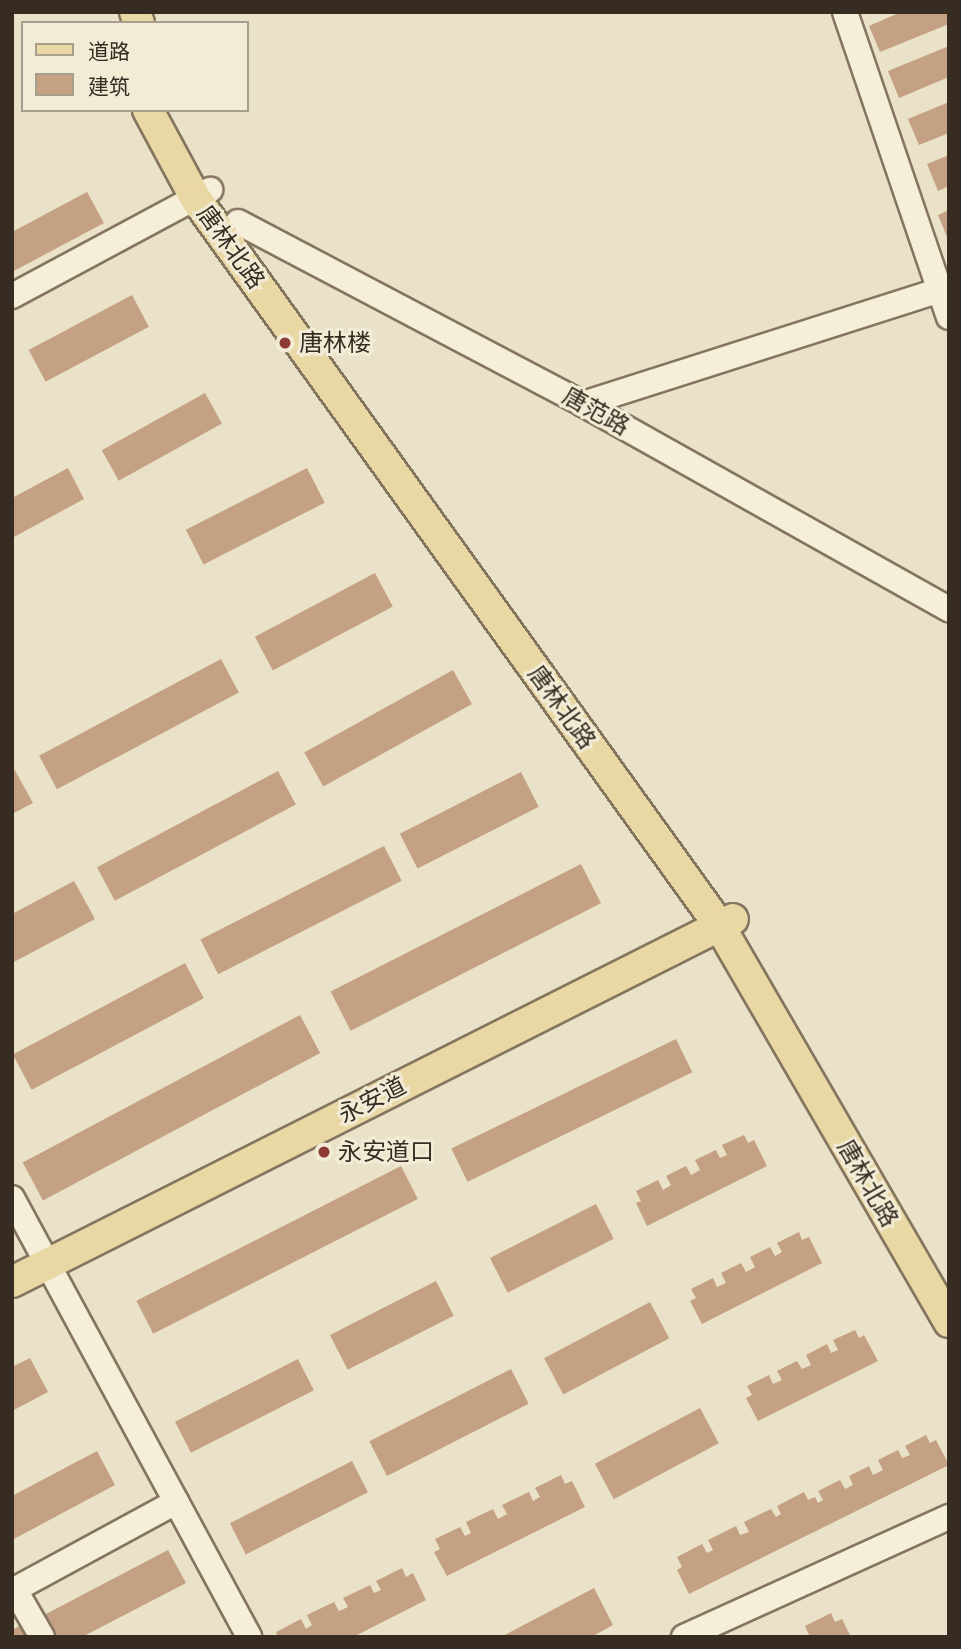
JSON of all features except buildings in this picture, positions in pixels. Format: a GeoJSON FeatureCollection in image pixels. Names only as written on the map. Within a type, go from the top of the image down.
{"type":"FeatureCollection","features":[{"type":"Feature","properties":{"kind":"main road","name":"唐林北路"},"geometry":{"type":"LineString","coordinates":[[149,112],[203,194],[726,922],[949,1322]]}},
{"type":"Feature","properties":{"kind":"main road","name":"唐林北路"},"geometry":{"type":"LineString","coordinates":[[170,112],[203,194],[238,222],[726,922],[949,1284]]}},
{"type":"Feature","properties":{"kind":"main road","name":"永安道"},"geometry":{"type":"LineString","coordinates":[[12,1282],[726,922]]}},
{"type":"Feature","properties":{"kind":"street"},"geometry":{"type":"LineString","coordinates":[[845,12],[943,289],[949,317]]}},
{"type":"Feature","properties":{"kind":"street"},"geometry":{"type":"LineString","coordinates":[[12,296],[203,194]]}},
{"type":"Feature","properties":{"kind":"street","name":"唐范路"},"geometry":{"type":"LineString","coordinates":[[238,222],[583,404],[949,609]]}},
{"type":"Feature","properties":{"kind":"street"},"geometry":{"type":"LineString","coordinates":[[583,404],[943,289]]}},
{"type":"Feature","properties":{"kind":"street"},"geometry":{"type":"LineString","coordinates":[[12,1198],[249,1637]]}},
{"type":"Feature","properties":{"kind":"street"},"geometry":{"type":"LineString","coordinates":[[42,1637],[14,1591],[176,1502]]}},
{"type":"Feature","properties":{"kind":"street"},"geometry":{"type":"LineString","coordinates":[[684,1637],[949,1517]]}},
{"type":"Feature","properties":{"kind":"place","name":"唐林楼"},"geometry":{"type":"Point","coordinates":[285,343]}},
{"type":"Feature","properties":{"kind":"place","name":"永安道口"},"geometry":{"type":"Point","coordinates":[324,1152]}}]}
